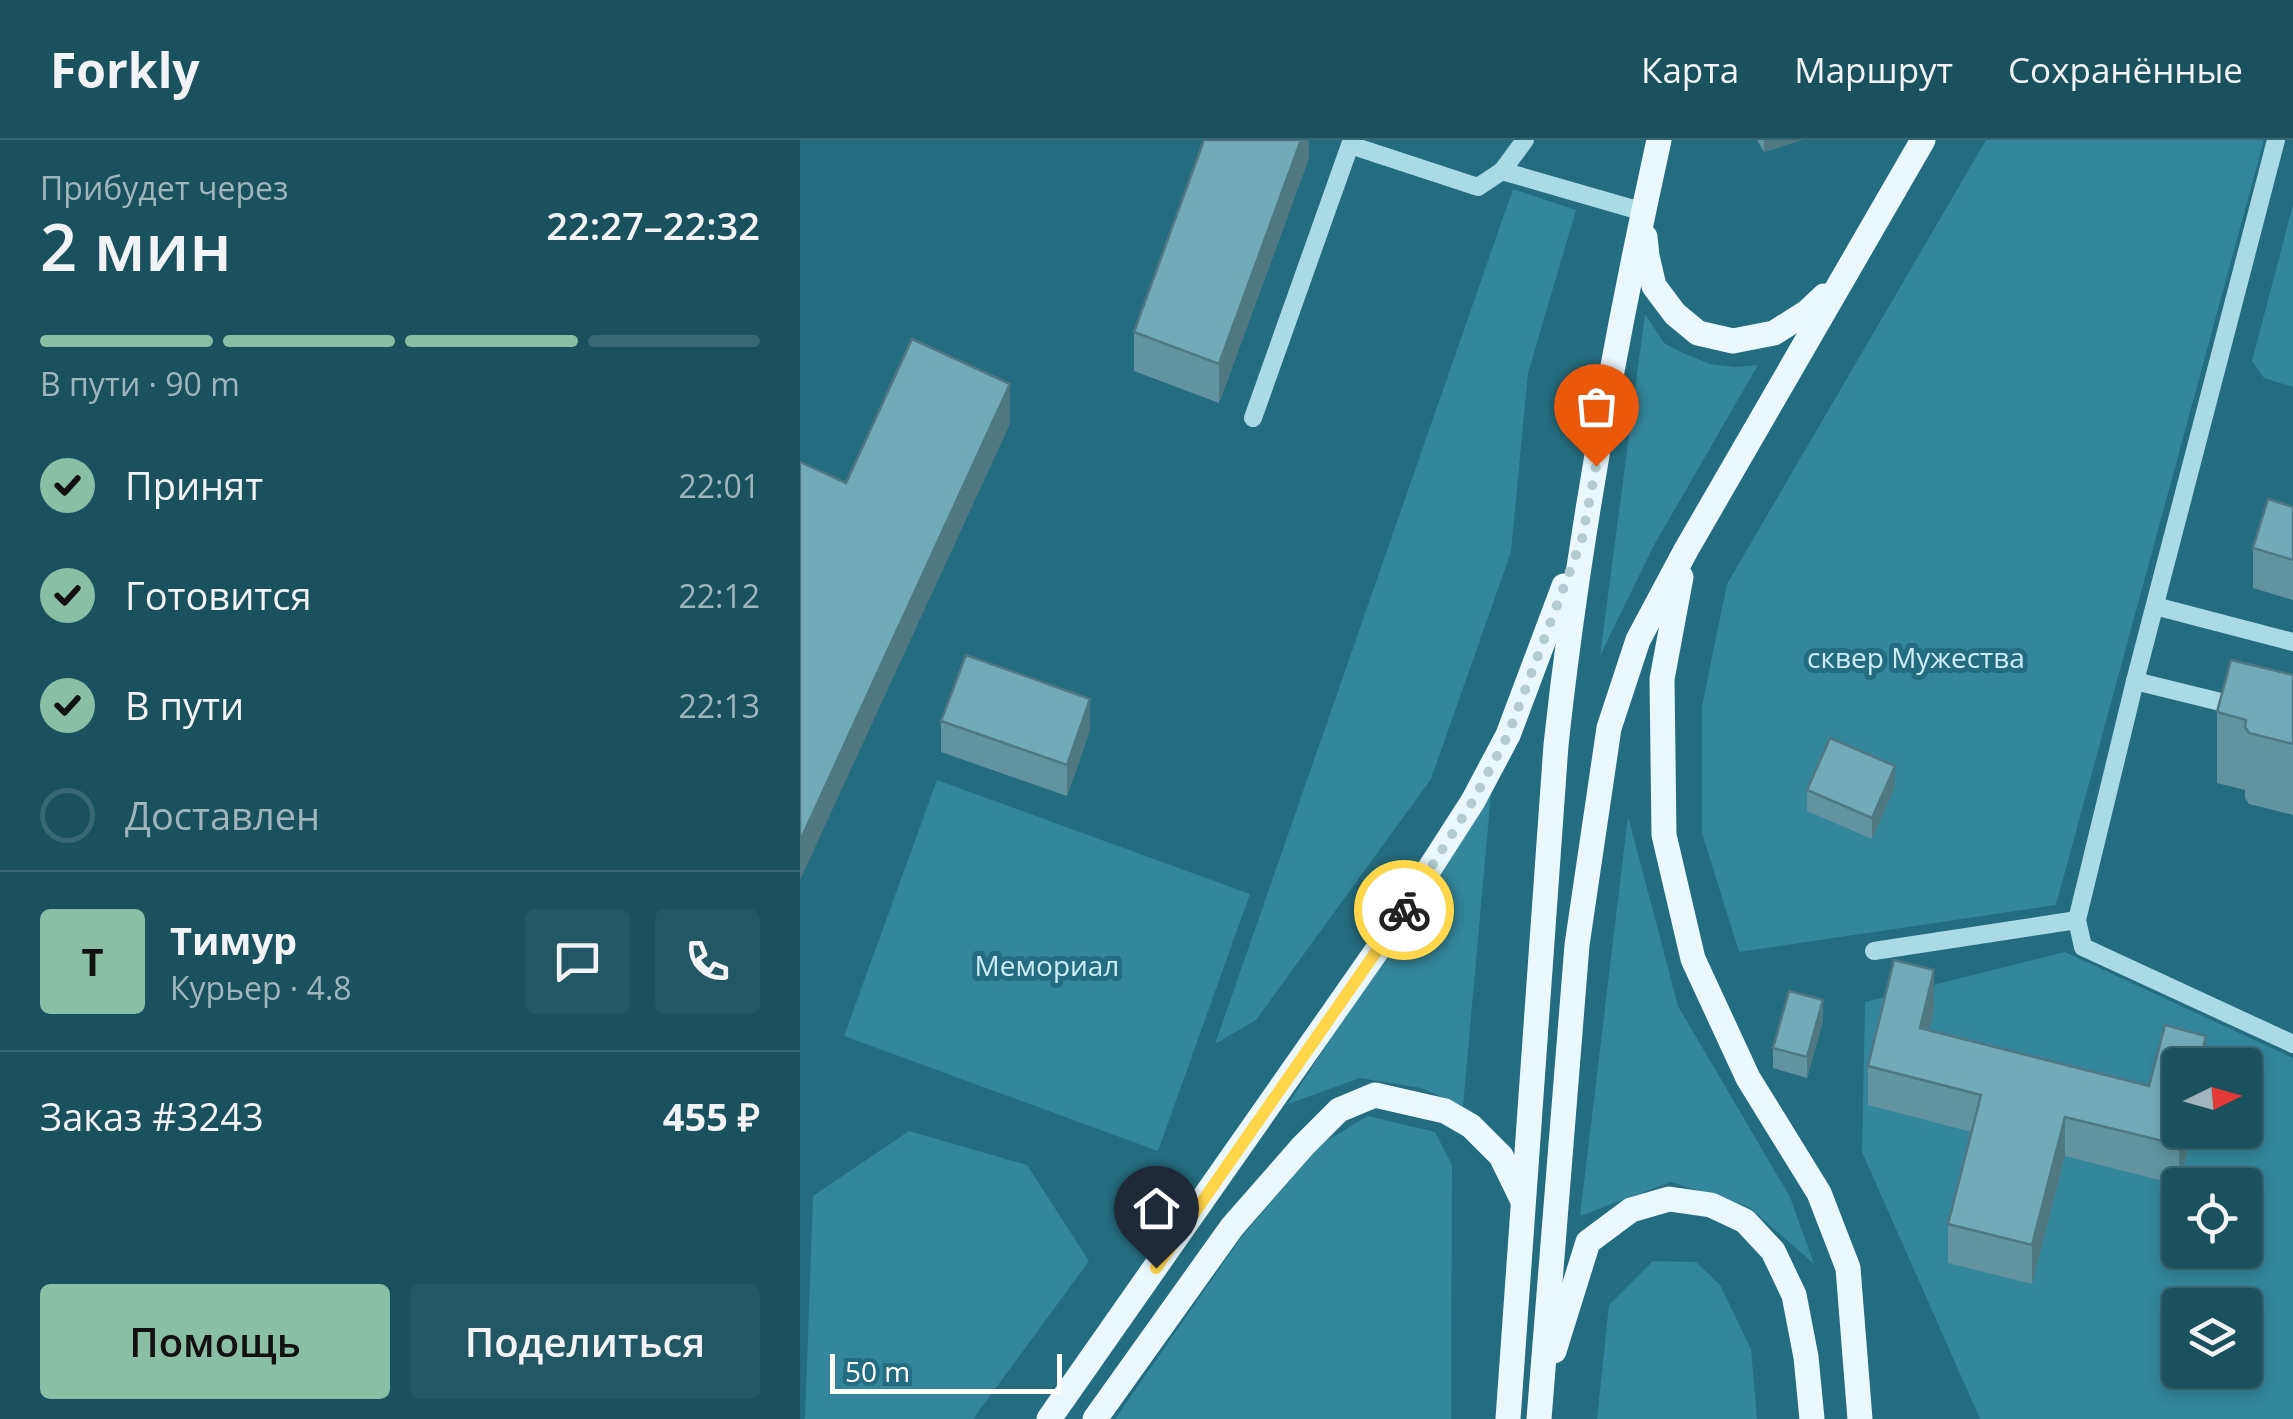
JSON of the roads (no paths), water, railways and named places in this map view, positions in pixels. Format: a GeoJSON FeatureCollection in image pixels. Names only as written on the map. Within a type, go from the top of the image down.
{"type":"FeatureCollection","features":[{"type":"Feature","properties":{"kind":"main road"},"geometry":{"type":"LineString","coordinates":[[1508,1419],[1556,745],[1582,539],[1659,140]]}},
{"type":"Feature","properties":{"kind":"main road"},"geometry":{"type":"LineString","coordinates":[[1539,1406],[1577,945],[1608,728],[1638,640],[1686,550],[1923,140]]}},
{"type":"Feature","properties":{"kind":"main road"},"geometry":{"type":"LineString","coordinates":[[1644,212],[1654,286],[1675,314],[1698,333],[1733,342],[1774,333],[1807,312],[1842,280]]}},
{"type":"Feature","properties":{"kind":"main road"},"geometry":{"type":"LineString","coordinates":[[1049,1419],[1378,949],[1473,801],[1508,735],[1582,539]]}},
{"type":"Feature","properties":{"kind":"main road"},"geometry":{"type":"LineString","coordinates":[[1686,550],[1662,679],[1664,835],[1694,959],[1748,1078],[1820,1193],[1848,1268],[1860,1419]]}},
{"type":"Feature","properties":{"kind":"main road"},"geometry":{"type":"LineString","coordinates":[[1096,1419],[1232,1227],[1339,1110],[1375,1095],[1445,1111],[1471,1126],[1501,1156],[1522,1200]]}},
{"type":"Feature","properties":{"kind":"main road"},"geometry":{"type":"LineString","coordinates":[[1539,1406],[1588,1242],[1631,1210],[1670,1199],[1711,1205],[1745,1220],[1773,1250],[1794,1295],[1812,1419]]}},
{"type":"Feature","properties":{"kind":"street"},"geometry":{"type":"LineString","coordinates":[[1253,418],[1350,145],[1478,187],[1502,171],[1524,140]]}},
{"type":"Feature","properties":{"kind":"street"},"geometry":{"type":"LineString","coordinates":[[2276,140],[2154,606],[2077,920],[2082,947],[2292,1040]]}},
{"type":"Feature","properties":{"kind":"street"},"geometry":{"type":"LineString","coordinates":[[1502,171],[1644,212]]}},
{"type":"Feature","properties":{"kind":"street"},"geometry":{"type":"LineString","coordinates":[[2154,606],[2293,642]]}},
{"type":"Feature","properties":{"kind":"street"},"geometry":{"type":"LineString","coordinates":[[2135,681],[2258,711]]}},
{"type":"Feature","properties":{"kind":"street"},"geometry":{"type":"LineString","coordinates":[[1874,952],[2077,920]]}},
{"type":"Feature","properties":{"kind":"park label","name":"сквер Мужества"},"geometry":{"type":"Point","coordinates":[1916,657]}},
{"type":"Feature","properties":{"kind":"park label","name":"Мемориал"},"geometry":{"type":"Point","coordinates":[1047,965]}}]}
